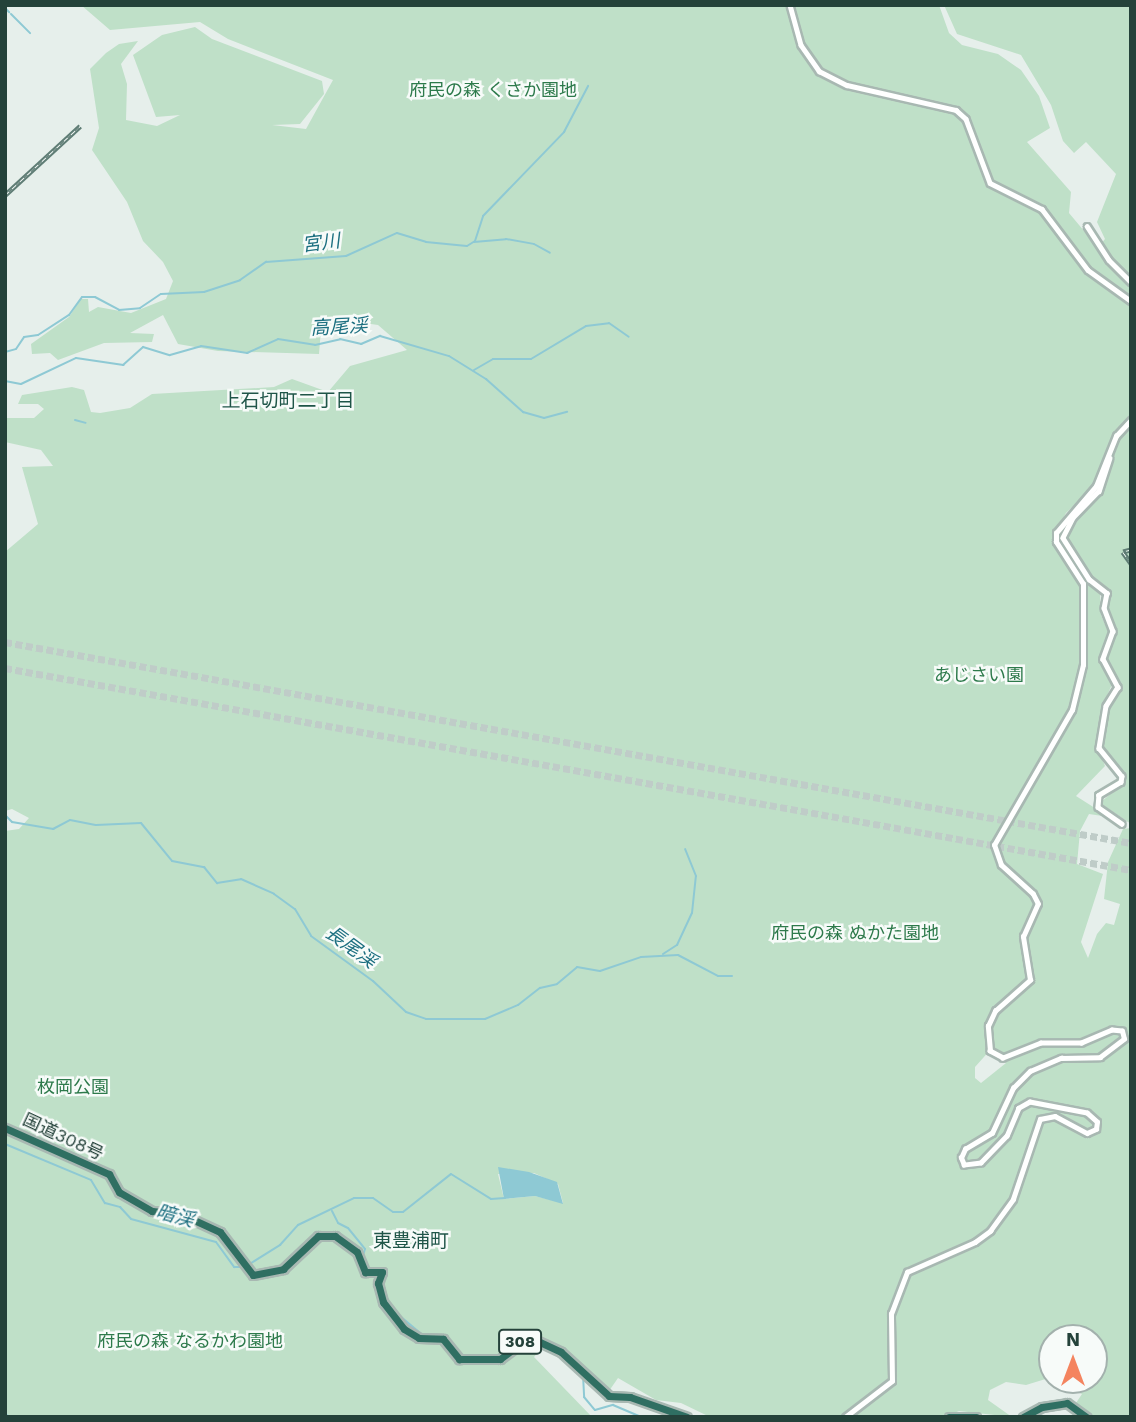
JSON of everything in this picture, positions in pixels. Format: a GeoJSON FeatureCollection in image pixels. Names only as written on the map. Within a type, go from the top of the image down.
{"type":"FeatureCollection","features":[{"type":"Feature","properties":{"kind":"highway","name":"国道308号"},"geometry":{"type":"LineString","coordinates":[[5,1128],[111,1174],[118,1192],[152,1211],[181,1214],[220,1232],[257,1276],[284,1269],[318,1236],[326,1234],[344,1240],[357,1252],[365,1272],[378,1276],[385,1307],[404,1329],[419,1338],[443,1339],[459,1359],[500,1359],[529,1337],[561,1352],[609,1396],[630,1398],[687,1417]]}},
{"type":"Feature","properties":{"kind":"highway"},"geometry":{"type":"LineString","coordinates":[[1023,1417],[1042,1406],[1067,1403],[1086,1417]]}},
{"type":"Feature","properties":{"kind":"highway"},"geometry":{"type":"LineString","coordinates":[[948,1417],[976,1417]]}},
{"type":"Feature","properties":{"kind":"street"},"geometry":{"type":"LineString","coordinates":[[790,5],[801,46],[819,71],[847,86],[956,110],[966,119],[990,183],[1042,209],[1088,270],[1131,301]]}},
{"type":"Feature","properties":{"kind":"street"},"geometry":{"type":"LineString","coordinates":[[1087,226],[1109,260],[1131,282]]}},
{"type":"Feature","properties":{"kind":"street"},"geometry":{"type":"LineString","coordinates":[[845,1417],[892,1381],[891,1314],[907,1272],[975,1242],[990,1231],[1013,1199],[1034,1130],[1042,1118],[1055,1116],[1087,1133],[1097,1127],[1092,1115],[1026,1103],[1004,1141],[981,1163],[968,1167],[962,1161],[965,1149],[992,1133],[1013,1088],[1030,1071],[1061,1058],[1100,1057],[1124,1039],[1124,1032],[1116,1029],[1082,1043],[1041,1043],[1006,1058],[990,1051],[990,1018],[1030,978],[1023,937],[1038,904],[1026,888],[1001,866],[994,845],[1072,710],[1083,665],[1083,584],[1056,542],[1056,533],[1097,486],[1119,430],[1131,419]]}},
{"type":"Feature","properties":{"kind":"street"},"geometry":{"type":"LineString","coordinates":[[1109,455],[1099,491],[1073,518],[1063,538],[1089,579],[1107,593],[1105,616],[1113,631],[1103,659],[1118,687],[1106,706],[1099,748],[1122,776],[1121,782],[1099,795],[1098,807],[1122,824]]}},
{"type":"Feature","properties":{"kind":"green space"},"geometry":{"type":"Polygon","coordinates":[[[81,5],[939,5],[949,33],[962,45],[998,54],[1021,70],[1039,96],[1050,128],[1027,142],[1071,192],[1069,213],[1131,287],[1131,417],[1113,434],[1093,487],[1066,513],[1053,538],[1066,564],[1076,564],[1087,582],[1100,592],[1101,615],[1110,636],[1099,656],[1113,682],[1100,712],[1098,747],[1105,766],[1076,796],[1109,817],[1089,814],[1080,831],[1077,864],[1103,874],[1081,942],[1088,958],[1097,934],[1106,923],[1114,925],[1120,904],[1104,899],[1108,862],[1123,829],[1131,828],[1131,1417],[1087,1415],[1076,1403],[1082,1394],[1108,1394],[1108,1324],[1038,1324],[1038,1381],[1026,1385],[1006,1382],[990,1390],[988,1400],[1012,1417],[959,1411],[944,1417],[710,1417],[681,1403],[656,1400],[618,1378],[609,1391],[547,1341],[534,1357],[592,1417],[5,1417],[5,831],[19,829],[29,818],[12,809],[5,811],[5,552],[38,524],[22,467],[53,466],[41,450],[5,442],[6,418],[34,418],[44,409],[38,404],[18,404],[22,395],[72,387],[84,390],[91,412],[100,413],[130,408],[152,394],[274,387],[292,379],[328,392],[350,366],[407,350],[378,325],[322,317],[319,354],[218,351],[178,344],[163,315],[130,333],[154,334],[152,342],[104,343],[58,360],[50,353],[32,354],[31,344],[69,317],[81,299],[88,299],[89,312],[98,307],[131,313],[166,299],[173,281],[163,262],[143,241],[127,202],[92,150],[99,128],[90,69],[106,53],[119,44],[138,41],[121,64],[127,84],[126,120],[157,126],[180,115],[156,117],[133,55],[162,35],[195,27],[212,39],[322,81],[324,94],[300,124],[272,125],[306,129],[333,80],[228,39],[200,22],[110,30],[81,5]],[[992,1048],[975,1067],[975,1078],[981,1083],[1006,1063],[992,1048]],[[534,1173],[498,1174],[504,1199],[535,1196],[563,1203],[558,1184],[534,1173]]]}},
{"type":"Feature","properties":{"kind":"green space"},"geometry":{"type":"Polygon","coordinates":[[[944,5],[1131,5],[1131,278],[1100,245],[1105,239],[1097,222],[1116,174],[1086,142],[1074,153],[1063,141],[1051,105],[1021,55],[957,34],[944,5]]]}},
{"type":"Feature","properties":{"kind":"green space"},"geometry":{"type":"Polygon","coordinates":[[[1131,422],[1131,824],[1100,803],[1125,781],[1101,744],[1106,713],[1120,682],[1105,656],[1117,634],[1106,610],[1110,591],[1088,572],[1066,536],[1104,486],[1116,439],[1131,422]]]}},
{"type":"Feature","properties":{"kind":"water"},"geometry":{"type":"Polygon","coordinates":[[[498,1167],[529,1172],[557,1182],[563,1204],[535,1196],[504,1199],[498,1167]]]}},
{"type":"Feature","properties":{"kind":"waterway"},"geometry":{"type":"LineString","coordinates":[[5,8],[9,12]]}},
{"type":"Feature","properties":{"kind":"waterway"},"geometry":{"type":"LineString","coordinates":[[11,14],[30,33]]}},
{"type":"Feature","properties":{"kind":"waterway","name":"宮川"},"geometry":{"type":"LineString","coordinates":[[5,352],[16,349],[24,337],[38,335],[69,315],[82,297],[95,297],[119,310],[140,308],[161,294],[204,292],[240,280],[266,262],[346,256],[397,233],[426,242],[467,246],[475,241],[483,216],[564,132],[588,86]]}},
{"type":"Feature","properties":{"kind":"waterway"},"geometry":{"type":"LineString","coordinates":[[474,242],[506,239],[534,244],[550,253]]}},
{"type":"Feature","properties":{"kind":"waterway","name":"高尾渓"},"geometry":{"type":"LineString","coordinates":[[474,370],[493,359],[531,359],[586,326],[609,323],[629,337]]}},
{"type":"Feature","properties":{"kind":"waterway","name":"高尾渓"},"geometry":{"type":"LineString","coordinates":[[5,381],[21,384],[76,358],[123,365],[143,347],[170,355],[201,346],[247,353],[278,339],[315,345],[340,339],[361,344],[380,336],[449,356],[486,379],[523,412],[544,418],[567,412]]}},
{"type":"Feature","properties":{"kind":"waterway"},"geometry":{"type":"LineString","coordinates":[[75,420],[86,423]]}},
{"type":"Feature","properties":{"kind":"waterway","name":"長尾渓"},"geometry":{"type":"LineString","coordinates":[[5,815],[12,822],[53,829],[70,820],[96,825],[141,823],[172,861],[204,867],[217,883],[241,879],[274,894],[295,909],[311,936],[373,981],[406,1012],[426,1019],[485,1019],[518,1005],[540,988],[557,984],[577,967],[600,971],[641,957],[678,955],[718,976],[732,976]]}},
{"type":"Feature","properties":{"kind":"waterway"},"geometry":{"type":"LineString","coordinates":[[663,954],[677,945],[692,913],[696,876],[685,849]]}},
{"type":"Feature","properties":{"kind":"waterway","name":"暗渓"},"geometry":{"type":"LineString","coordinates":[[5,1144],[91,1180],[105,1203],[120,1207],[131,1219],[216,1242],[234,1267],[243,1267]]}},
{"type":"Feature","properties":{"kind":"waterway"},"geometry":{"type":"LineString","coordinates":[[248,1265],[280,1245],[298,1225],[354,1198],[373,1198],[393,1212],[403,1212],[451,1174],[491,1199],[505,1198]]}},
{"type":"Feature","properties":{"kind":"waterway"},"geometry":{"type":"LineString","coordinates":[[332,1211],[338,1223],[348,1228],[365,1249],[362,1258]]}},
{"type":"Feature","properties":{"kind":"waterway"},"geometry":{"type":"LineString","coordinates":[[382,1282],[385,1297]]}},
{"type":"Feature","properties":{"kind":"waterway"},"geometry":{"type":"LineString","coordinates":[[394,1311],[421,1334]]}},
{"type":"Feature","properties":{"kind":"waterway"},"geometry":{"type":"LineString","coordinates":[[583,1375],[584,1397],[595,1410],[613,1405],[641,1417]]}},
{"type":"Feature","properties":{"kind":"waterway"},"geometry":{"type":"LineString","coordinates":[[5,1414],[10,1417]]}},
{"type":"Feature","properties":{"kind":"tunnel"},"geometry":{"type":"LineString","coordinates":[[5,642],[1131,843]]}},
{"type":"Feature","properties":{"kind":"tunnel"},"geometry":{"type":"LineString","coordinates":[[5,668],[1131,870]]}},
{"type":"Feature","properties":{"kind":"railway"},"geometry":{"type":"LineString","coordinates":[[5,195],[80,126]]}},
{"type":"Feature","properties":{"kind":"railway"},"geometry":{"type":"LineString","coordinates":[[1131,550],[1123,552],[1131,563]]}},
{"type":"Feature","properties":{"kind":"district","name":"上石切町二丁目"},"geometry":{"type":"Point","coordinates":[288,401]}},
{"type":"Feature","properties":{"kind":"district","name":"東豊浦町"},"geometry":{"type":"Point","coordinates":[411,1241]}},
{"type":"Feature","properties":{"kind":"park label","name":"府民の森 くさか園地"},"geometry":{"type":"Point","coordinates":[493,90]}},
{"type":"Feature","properties":{"kind":"park label","name":"あじさい園"},"geometry":{"type":"Point","coordinates":[979,675]}},
{"type":"Feature","properties":{"kind":"park label","name":"府民の森 ぬかた園地"},"geometry":{"type":"Point","coordinates":[855,933]}},
{"type":"Feature","properties":{"kind":"park label","name":"枚岡公園"},"geometry":{"type":"Point","coordinates":[73,1087]}},
{"type":"Feature","properties":{"kind":"park label","name":"府民の森 なるかわ園地"},"geometry":{"type":"Point","coordinates":[190,1341]}}]}
